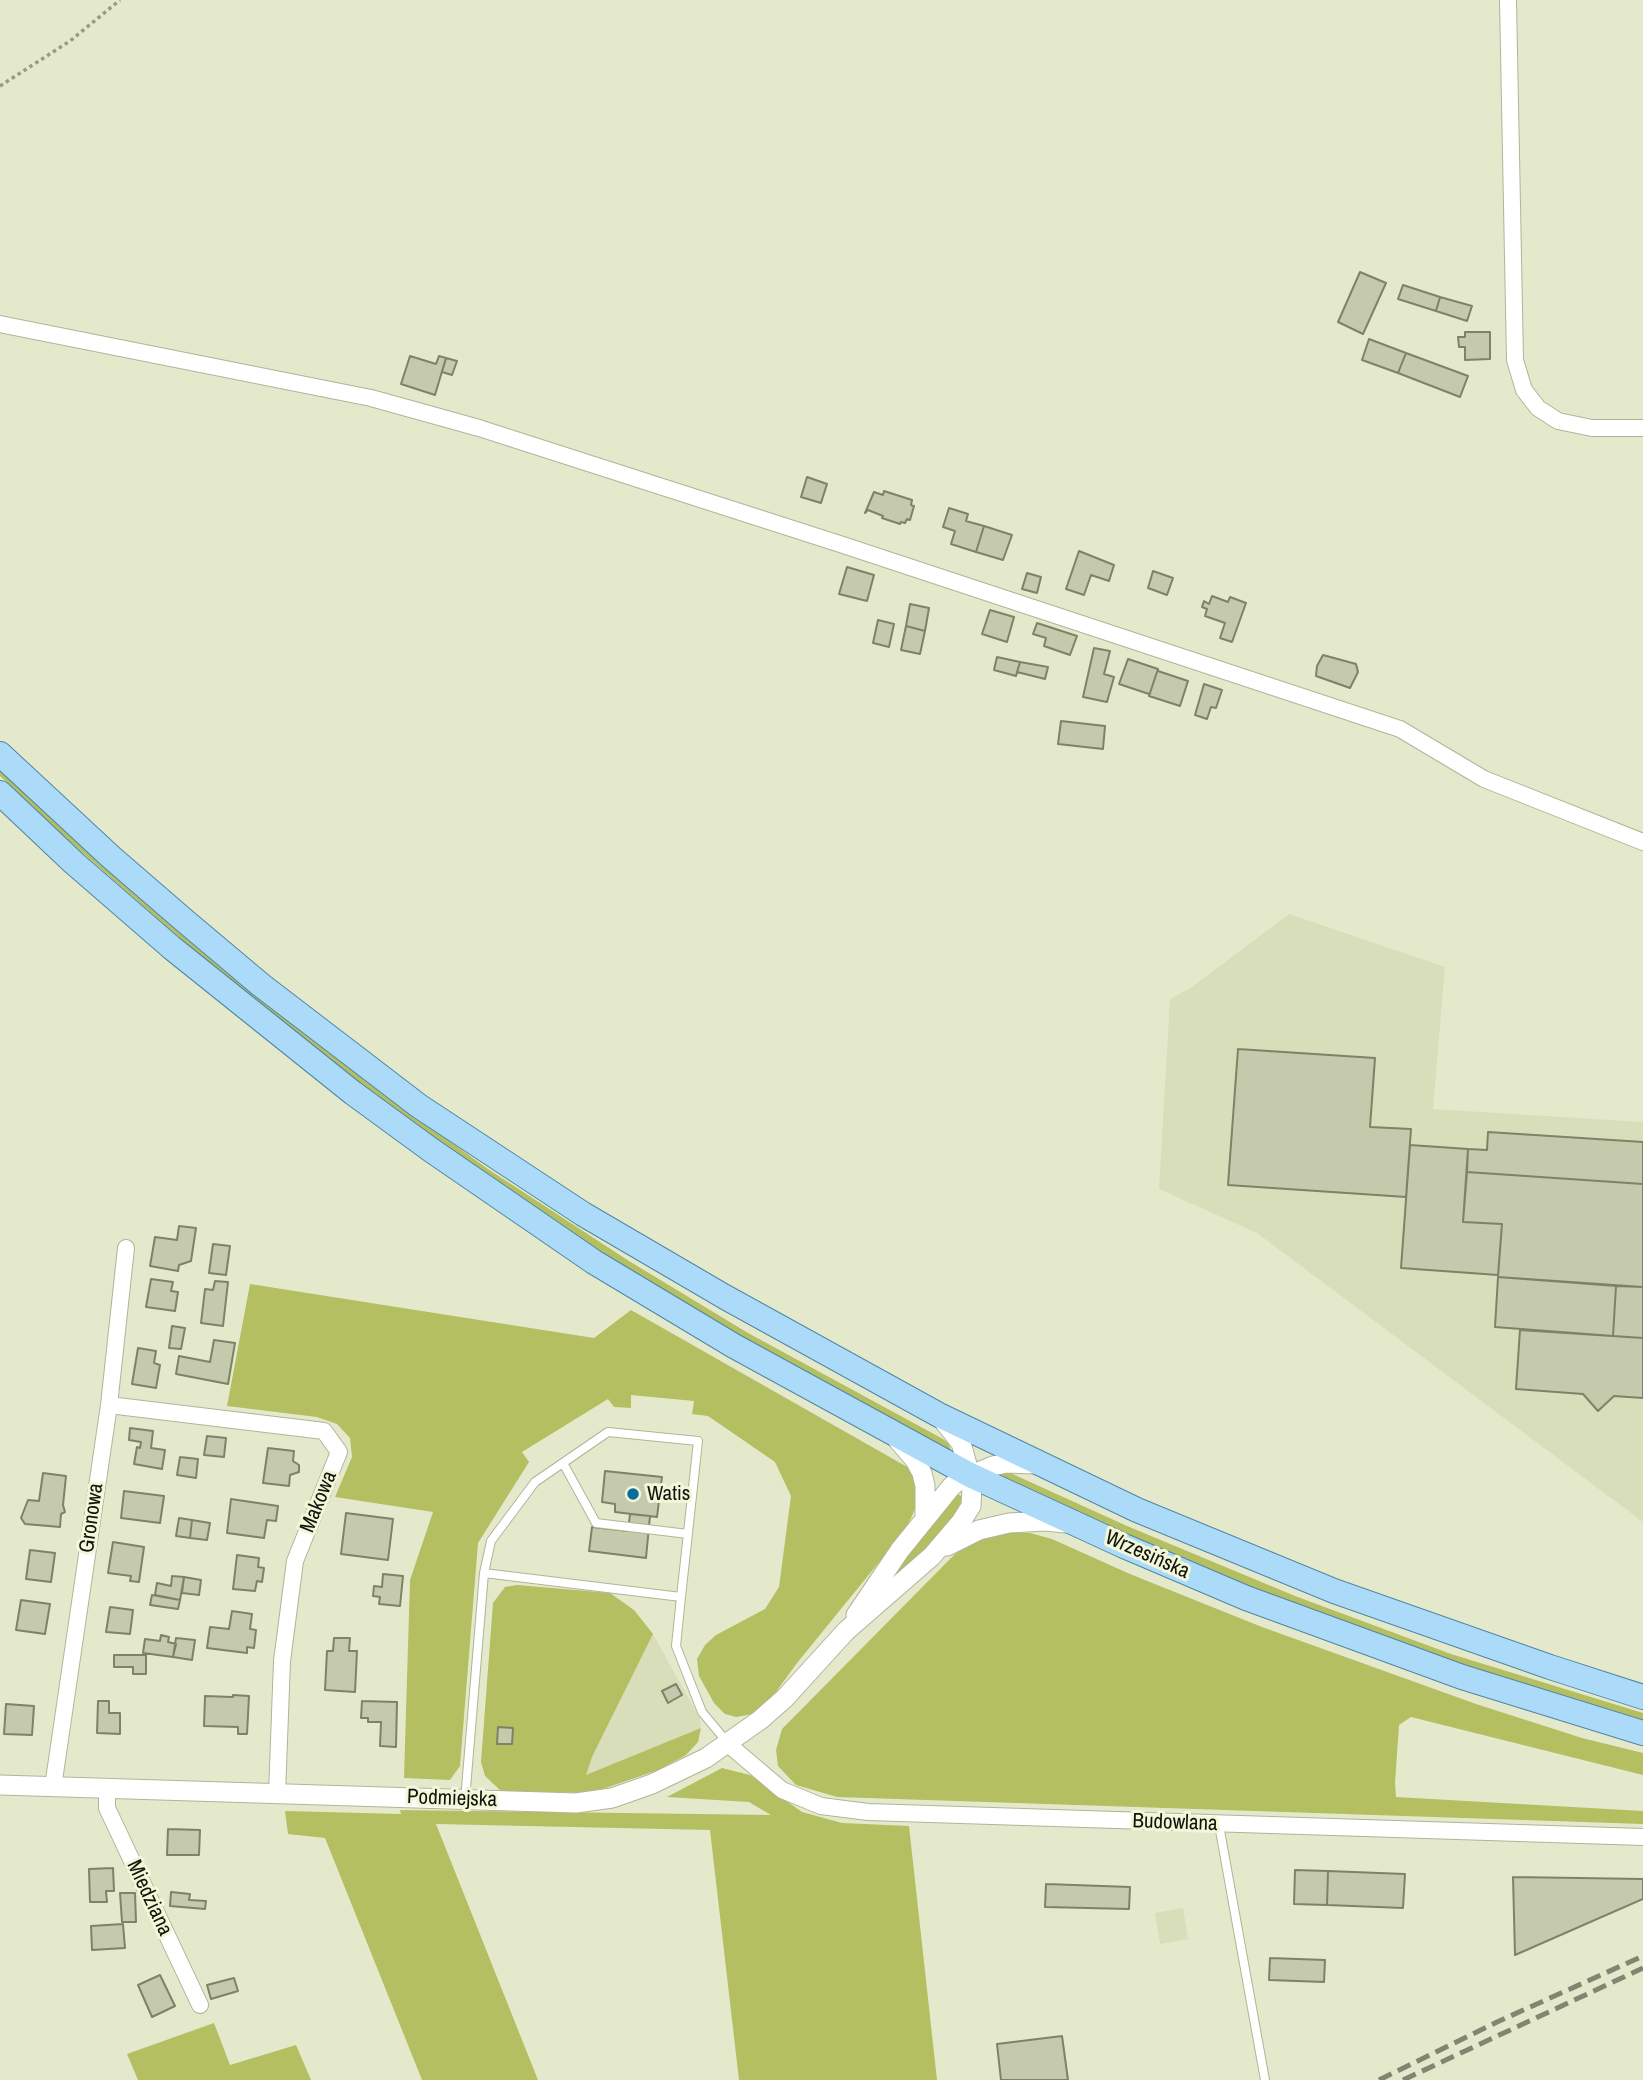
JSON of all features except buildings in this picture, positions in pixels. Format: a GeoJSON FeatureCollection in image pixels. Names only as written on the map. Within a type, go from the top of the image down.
{"type":"FeatureCollection","features":[{"type":"Feature","properties":{"kind":"main road","name":"Wrzesińska"},"geometry":{"type":"LineString","coordinates":[[0,754],[111,857],[204,937],[300,1016],[419,1106],[583,1214],[798,1339],[939,1415],[1137,1510],[1323,1586],[1550,1667],[1643,1697]]}},
{"type":"Feature","properties":{"kind":"main road","name":"Wrzesińska"},"geometry":{"type":"LineString","coordinates":[[0,793],[74,863],[182,957],[300,1053],[513,1207],[594,1262],[679,1314],[970,1475],[1246,1598],[1462,1677],[1643,1733]]}},
{"type":"Feature","properties":{"kind":"street"},"geometry":{"type":"LineString","coordinates":[[1508,0],[1515,360],[1524,390],[1538,408],[1558,421],[1592,428],[1643,428]]}},
{"type":"Feature","properties":{"kind":"street"},"geometry":{"type":"LineString","coordinates":[[0,324],[371,398],[492,432],[1400,729],[1484,779],[1643,842]]}},
{"type":"Feature","properties":{"kind":"street","name":"Gronowa"},"geometry":{"type":"LineString","coordinates":[[53,1787],[109,1405],[126,1248]]}},
{"type":"Feature","properties":{"kind":"street","name":"Makowa"},"geometry":{"type":"LineString","coordinates":[[109,1405],[324,1431],[339,1452],[295,1561],[282,1661],[277,1794]]}},
{"type":"Feature","properties":{"kind":"street","name":"Podmiejska"},"geometry":{"type":"LineString","coordinates":[[0,1785],[576,1803],[612,1798],[662,1780],[728,1744],[760,1720],[785,1698],[846,1631],[932,1556],[967,1514],[972,1497],[970,1475],[956,1435],[939,1415]]}},
{"type":"Feature","properties":{"kind":"street"},"geometry":{"type":"LineString","coordinates":[[888,1430],[915,1460],[922,1473],[925,1516]]}},
{"type":"Feature","properties":{"kind":"street","name":"Podmiejska"},"geometry":{"type":"LineString","coordinates":[[846,1631],[871,1590],[925,1516],[951,1487],[993,1465],[1040,1464]]}},
{"type":"Feature","properties":{"kind":"street"},"geometry":{"type":"LineString","coordinates":[[932,1556],[968,1534],[1009,1522],[1045,1521],[1083,1527]]}},
{"type":"Feature","properties":{"kind":"street","name":"Budowlana"},"geometry":{"type":"LineString","coordinates":[[728,1744],[782,1790],[821,1806],[881,1813],[1643,1837]]}},
{"type":"Feature","properties":{"kind":"street","name":"Miedziana"},"geometry":{"type":"LineString","coordinates":[[107,1789],[107,1808],[200,2005]]}},
{"type":"Feature","properties":{"kind":"lane"},"geometry":{"type":"LineString","coordinates":[[465,1800],[484,1573],[491,1541],[535,1482],[608,1432],[698,1441],[676,1646],[702,1712],[728,1744]]}},
{"type":"Feature","properties":{"kind":"lane"},"geometry":{"type":"LineString","coordinates":[[563,1463],[596,1523],[688,1534]]}},
{"type":"Feature","properties":{"kind":"lane"},"geometry":{"type":"LineString","coordinates":[[484,1573],[681,1597]]}},
{"type":"Feature","properties":{"kind":"lane"},"geometry":{"type":"LineString","coordinates":[[1219,1825],[1265,2080]]}},
{"type":"Feature","properties":{"kind":"path"},"geometry":{"type":"LineString","coordinates":[[0,86],[70,41],[120,0]]}},
{"type":"Feature","properties":{"kind":"shaded area"},"geometry":{"type":"Polygon","coordinates":[[[1289,914],[1445,967],[1433,1109],[1643,1122],[1643,1522],[1257,1233],[1159,1189],[1170,999],[1192,987],[1289,914]]]}},
{"type":"Feature","properties":{"kind":"shaded area"},"geometry":{"type":"Polygon","coordinates":[[[653,1634],[700,1719],[701,1728],[585,1776],[592,1757],[653,1634]]]}},
{"type":"Feature","properties":{"kind":"shaded area"},"geometry":{"type":"Polygon","coordinates":[[[1183,1908],[1188,1939],[1160,1944],[1155,1913],[1183,1908]]]}},
{"type":"Feature","properties":{"kind":"green space"},"geometry":{"type":"Polygon","coordinates":[[[0,768],[413,1115],[488,1169],[629,1261],[748,1333],[943,1439],[949,1444],[951,1451],[797,1369],[669,1294],[592,1246],[446,1146],[344,1071],[218,971],[60,833],[0,776],[0,768]]]}},
{"type":"Feature","properties":{"kind":"green space"},"geometry":{"type":"Polygon","coordinates":[[[250,1284],[594,1338],[631,1310],[909,1468],[915,1481],[916,1507],[906,1529],[773,1696],[753,1714],[736,1717],[725,1714],[714,1703],[699,1676],[697,1659],[705,1645],[716,1635],[765,1609],[779,1587],[791,1496],[775,1462],[708,1416],[692,1414],[694,1401],[631,1395],[631,1408],[614,1407],[608,1399],[522,1452],[529,1462],[478,1543],[460,1766],[450,1780],[404,1778],[410,1580],[433,1512],[335,1497],[352,1457],[350,1438],[337,1424],[317,1417],[227,1406],[250,1284]]]}},
{"type":"Feature","properties":{"kind":"green space"},"geometry":{"type":"Polygon","coordinates":[[[1006,1471],[1127,1526],[1295,1596],[1451,1654],[1643,1713],[1643,1723],[1451,1662],[1294,1606],[1133,1539],[993,1473],[1006,1471]]]}},
{"type":"Feature","properties":{"kind":"green space"},"geometry":{"type":"Polygon","coordinates":[[[956,1495],[963,1499],[958,1515],[879,1597],[876,1595],[956,1495]]]}},
{"type":"Feature","properties":{"kind":"green space"},"geometry":{"type":"Polygon","coordinates":[[[1003,1533],[1030,1533],[1052,1539],[1130,1574],[1262,1627],[1476,1704],[1582,1738],[1643,1753],[1643,1775],[1411,1717],[1399,1725],[1396,1797],[1643,1811],[1643,1824],[837,1797],[796,1785],[778,1766],[776,1750],[782,1729],[955,1554],[983,1538],[1003,1533]]]}},
{"type":"Feature","properties":{"kind":"green space"},"geometry":{"type":"Polygon","coordinates":[[[517,1585],[610,1593],[634,1610],[653,1634],[592,1757],[586,1775],[701,1728],[698,1742],[686,1755],[658,1770],[591,1793],[501,1791],[485,1776],[481,1762],[493,1603],[505,1587],[517,1585]]]}},
{"type":"Feature","properties":{"kind":"green space"},"geometry":{"type":"Polygon","coordinates":[[[722,1768],[750,1775],[802,1812],[842,1823],[909,1826],[937,2080],[739,2080],[710,1830],[436,1824],[538,2080],[422,2080],[325,1838],[288,1834],[285,1811],[771,1815],[749,1802],[667,1797],[722,1768]]]}},
{"type":"Feature","properties":{"kind":"green space"},"geometry":{"type":"Polygon","coordinates":[[[214,2023],[230,2065],[296,2045],[311,2080],[138,2080],[127,2054],[214,2023]]]}},
{"type":"Feature","properties":{"kind":"railway"},"geometry":{"type":"LineString","coordinates":[[1379,2080],[1497,2022],[1643,1956]]}},
{"type":"Feature","properties":{"kind":"railway"},"geometry":{"type":"LineString","coordinates":[[1403,2080],[1643,1968]]}},
{"type":"Feature","properties":{"kind":"place","name":"Watis"},"geometry":{"type":"Point","coordinates":[633,1494]}}]}
